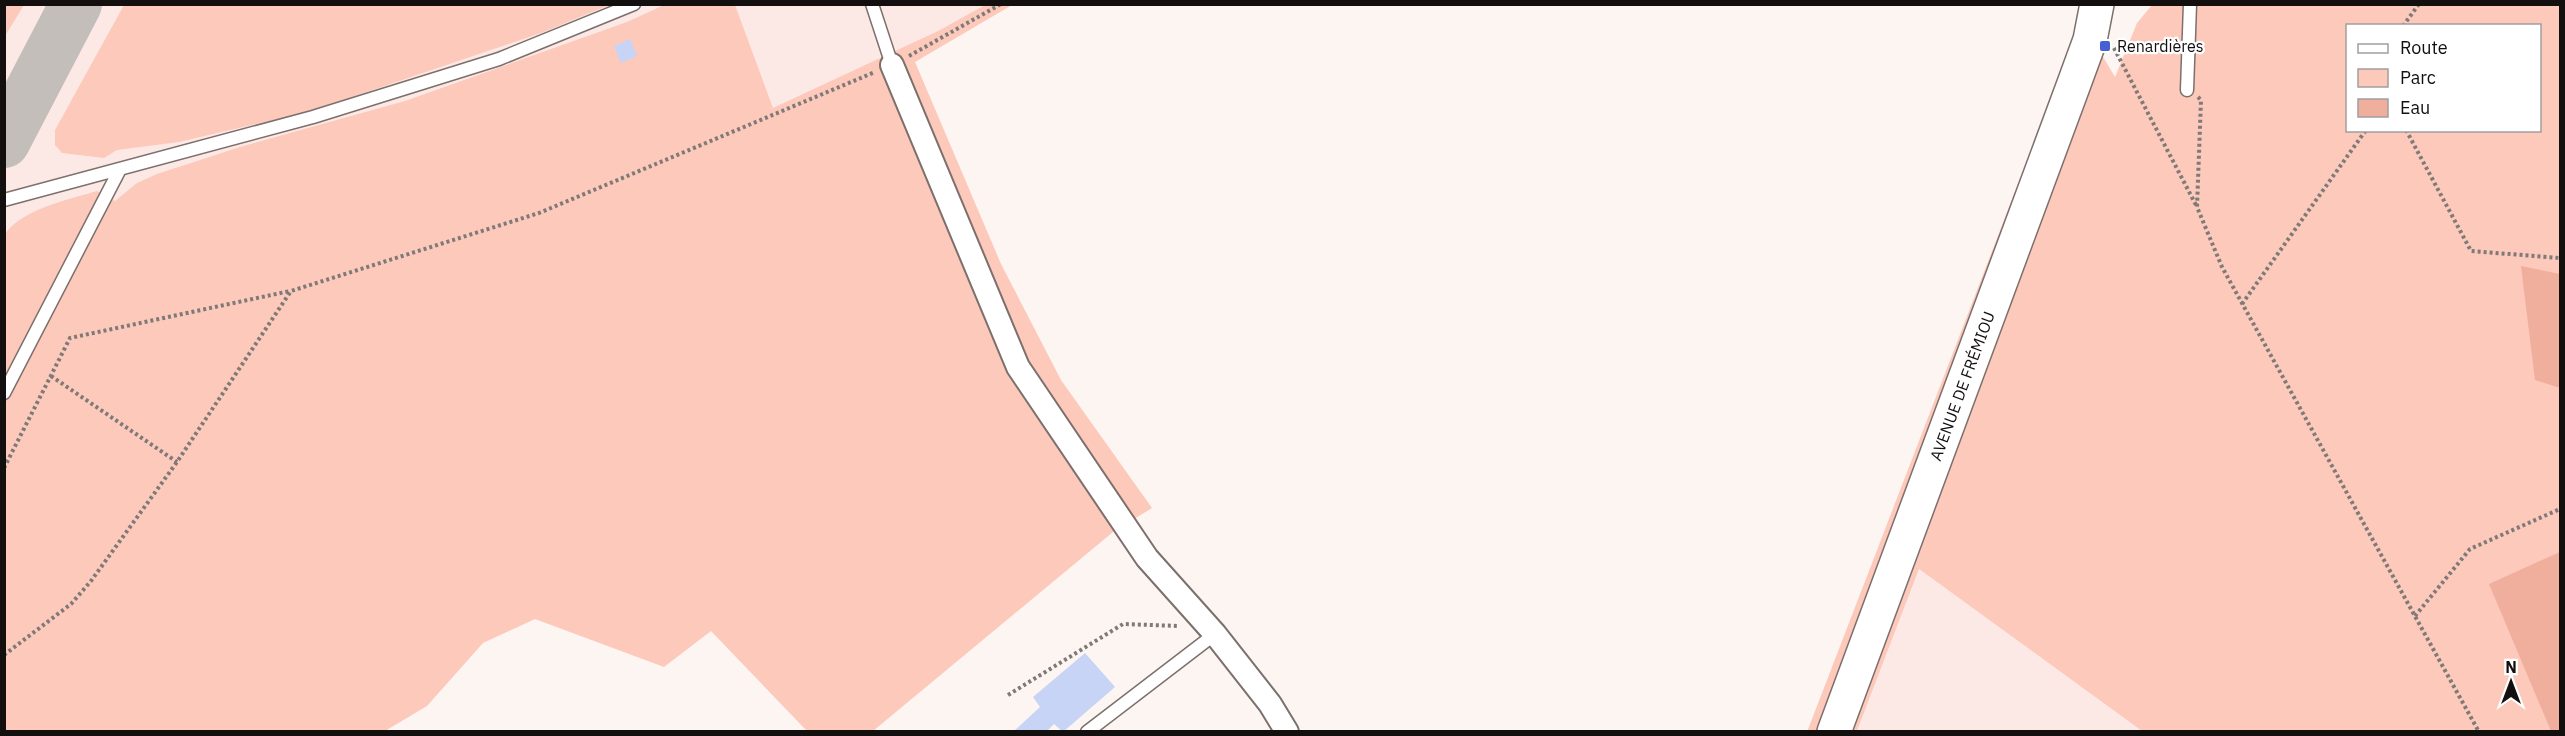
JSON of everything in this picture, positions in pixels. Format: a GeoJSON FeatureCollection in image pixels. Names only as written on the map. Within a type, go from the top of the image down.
{"type":"FeatureCollection","features":[{"type":"Feature","properties":{"kind":"main road","name":"AVENUE DE FRÉMIOU"},"geometry":{"type":"LineString","coordinates":[[2097,4],[2100,40]]}},
{"type":"Feature","properties":{"kind":"main road","name":"AVENUE DE FRÉMIOU"},"geometry":{"type":"LineString","coordinates":[[1834,732],[2100,40],[2109,4]]}},
{"type":"Feature","properties":{"kind":"street"},"geometry":{"type":"LineString","coordinates":[[892,65],[1018,367],[1148,558],[1215,634],[1269,704],[1287,732]]}},
{"type":"Feature","properties":{"kind":"lane"},"geometry":{"type":"LineString","coordinates":[[4,200],[120,171],[314,117],[499,59],[634,4]]}},
{"type":"Feature","properties":{"kind":"lane"},"geometry":{"type":"LineString","coordinates":[[872,4],[892,65]]}},
{"type":"Feature","properties":{"kind":"lane"},"geometry":{"type":"LineString","coordinates":[[2187,90],[2190,4]]}},
{"type":"Feature","properties":{"kind":"lane"},"geometry":{"type":"LineString","coordinates":[[4,393],[120,171]]}},
{"type":"Feature","properties":{"kind":"lane"},"geometry":{"type":"LineString","coordinates":[[1087,732],[1215,634]]}},
{"type":"Feature","properties":{"kind":"path"},"geometry":{"type":"LineString","coordinates":[[4,468],[70,338],[291,291],[539,213],[892,65],[1001,4]]}},
{"type":"Feature","properties":{"kind":"path"},"geometry":{"type":"LineString","coordinates":[[2404,24],[2419,4]]}},
{"type":"Feature","properties":{"kind":"path"},"geometry":{"type":"LineString","coordinates":[[2100,40],[2197,207],[2222,267],[2479,732]]}},
{"type":"Feature","properties":{"kind":"path"},"geometry":{"type":"LineString","coordinates":[[2187,90],[2201,100],[2197,207]]}},
{"type":"Feature","properties":{"kind":"path"},"geometry":{"type":"LineString","coordinates":[[2242,304],[2365,132]]}},
{"type":"Feature","properties":{"kind":"path"},"geometry":{"type":"LineString","coordinates":[[2407,132],[2471,251],[2560,258]]}},
{"type":"Feature","properties":{"kind":"path"},"geometry":{"type":"LineString","coordinates":[[4,656],[71,604],[91,580],[177,462],[291,291]]}},
{"type":"Feature","properties":{"kind":"path"},"geometry":{"type":"LineString","coordinates":[[51,376],[177,462]]}},
{"type":"Feature","properties":{"kind":"path"},"geometry":{"type":"LineString","coordinates":[[2415,616],[2470,549],[2560,510]]}},
{"type":"Feature","properties":{"kind":"path"},"geometry":{"type":"LineString","coordinates":[[1008,695],[1123,624],[1173,624],[1215,634]]}},
{"type":"Feature","properties":{"kind":"shaded area"},"geometry":{"type":"Polygon","coordinates":[[[5,5],[985,5],[938,31],[738,125],[5,447],[5,5]]]}},
{"type":"Feature","properties":{"kind":"shaded area"},"geometry":{"type":"Polygon","coordinates":[[[1919,569],[2142,731],[1857,732],[1919,569]]]}},
{"type":"Feature","properties":{"kind":"green space"},"geometry":{"type":"Polygon","coordinates":[[[4,5],[24,5],[5,36],[4,5]]]}},
{"type":"Feature","properties":{"kind":"green space"},"geometry":{"type":"Polygon","coordinates":[[[124,5],[609,5],[541,33],[308,112],[179,142],[117,150],[104,158],[62,153],[55,145],[55,130],[124,5]]]}},
{"type":"Feature","properties":{"kind":"green space"},"geometry":{"type":"Polygon","coordinates":[[[664,5],[735,5],[773,108],[938,31],[985,5],[1012,5],[915,62],[1001,264],[1061,380],[1152,508],[1113,532],[873,731],[807,731],[711,631],[664,667],[535,619],[483,643],[427,706],[385,731],[5,731],[4,236],[11,227],[32,212],[97,191],[115,201],[137,183],[157,174],[240,147],[405,101],[627,22],[664,5]]]}},
{"type":"Feature","properties":{"kind":"green space"},"geometry":{"type":"Polygon","coordinates":[[[2152,5],[2560,5],[2560,731],[2142,731],[1919,569],[1857,731],[1807,732],[2081,20],[2115,77],[2137,23],[2152,5]]]}},
{"type":"Feature","properties":{"kind":"water"},"geometry":{"type":"Polygon","coordinates":[[[2521,266],[2560,274],[2560,388],[2535,380],[2521,266]]]}},
{"type":"Feature","properties":{"kind":"water"},"geometry":{"type":"Polygon","coordinates":[[[2560,552],[2560,731],[2551,731],[2489,584],[2560,552]]]}},
{"type":"Feature","properties":{"kind":"building"},"geometry":{"type":"Polygon","coordinates":[[[630,39],[637,56],[621,63],[614,46],[630,39]]]}},
{"type":"Feature","properties":{"kind":"building"},"geometry":{"type":"Polygon","coordinates":[[[1085,653],[1115,687],[1063,732],[1054,724],[1046,732],[1013,732],[1040,707],[1033,697],[1085,653]]]}},
{"type":"Feature","properties":{"kind":"taxiway"},"geometry":{"type":"LineString","coordinates":[[4,142],[76,4]]}},
{"type":"Feature","properties":{"kind":"place","name":"Renardières"},"geometry":{"type":"Point","coordinates":[2105,46]}}]}
